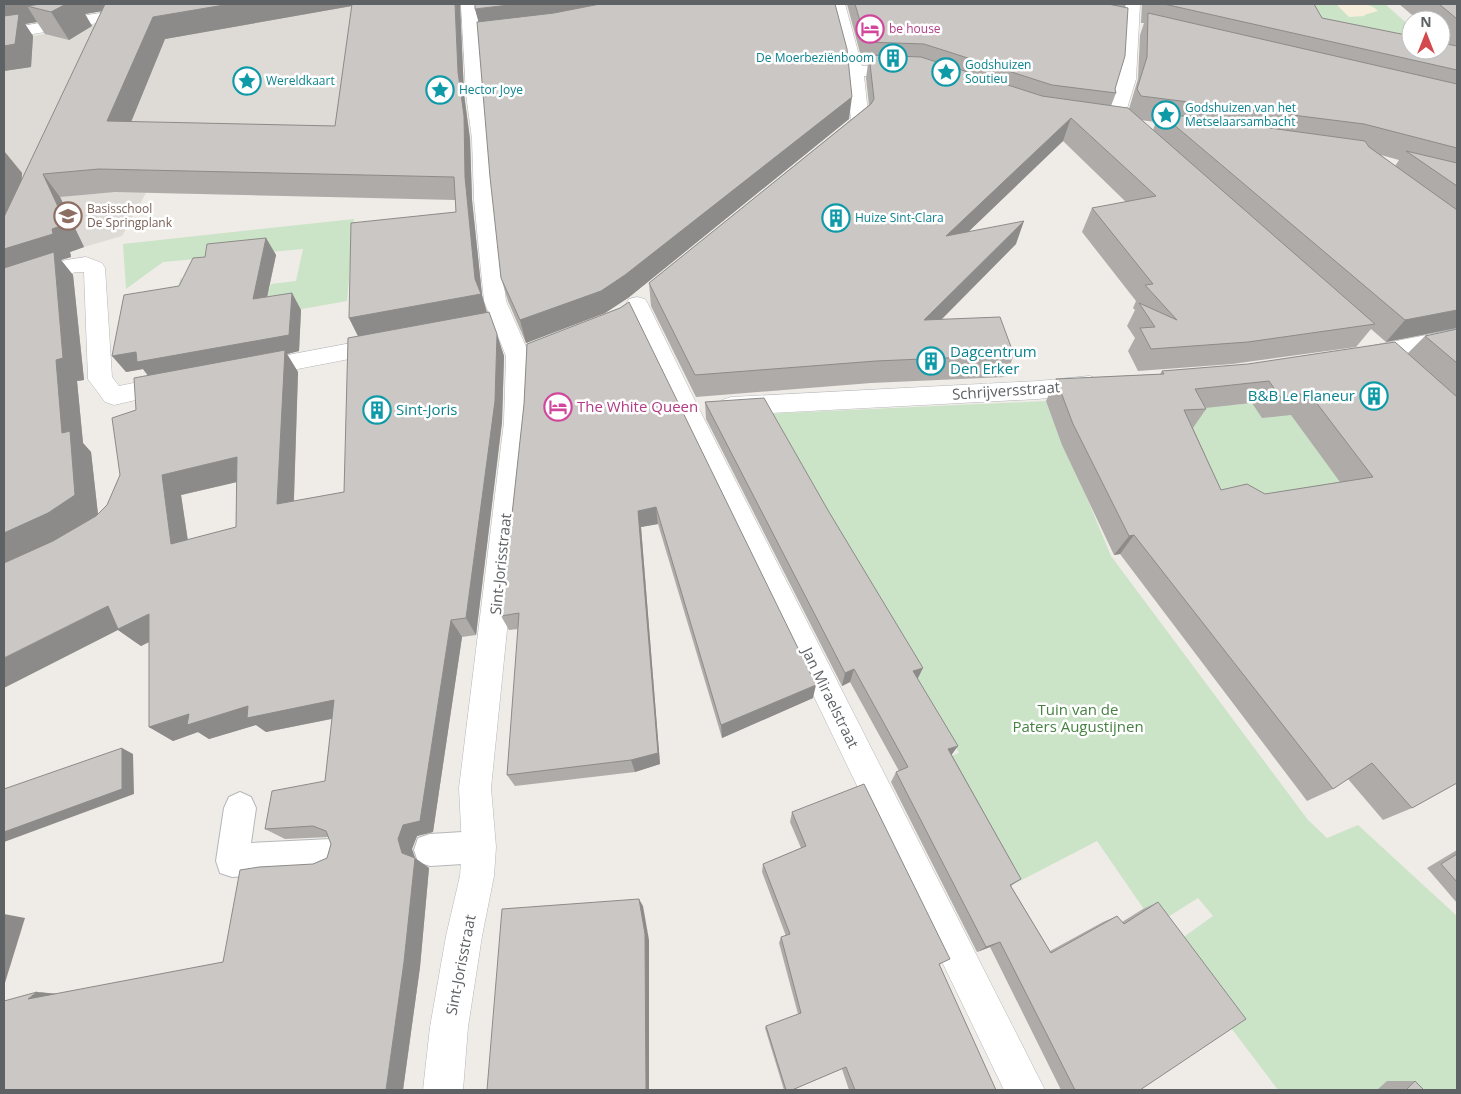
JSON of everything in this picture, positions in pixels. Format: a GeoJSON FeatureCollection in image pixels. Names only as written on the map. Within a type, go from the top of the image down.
{"type":"FeatureCollection","features":[{"type":"Feature","properties":{"kind":"street"},"geometry":{"type":"LineString","coordinates":[[4,34],[60,17],[180,4]]}},
{"type":"Feature","properties":{"kind":"street","name":"Sint-Jorisstraat"},"geometry":{"type":"LineString","coordinates":[[443,1090],[449,1027],[464,936],[477,876],[479,848],[476,788],[516,422],[527,353],[495,325],[495,301],[484,200],[481,139],[475,94],[469,4]]}},
{"type":"Feature","properties":{"kind":"street"},"geometry":{"type":"LineString","coordinates":[[824,151],[860,122],[855,71],[837,4]]}},
{"type":"Feature","properties":{"kind":"street"},"geometry":{"type":"LineString","coordinates":[[1132,4],[1124,25],[1127,79],[1118,118],[1114,123],[1151,138]]}},
{"type":"Feature","properties":{"kind":"street"},"geometry":{"type":"LineString","coordinates":[[1124,25],[1148,31]]}},
{"type":"Feature","properties":{"kind":"street"},"geometry":{"type":"LineString","coordinates":[[472,39],[490,37]]}},
{"type":"Feature","properties":{"kind":"street"},"geometry":{"type":"LineString","coordinates":[[855,71],[919,73]]}},
{"type":"Feature","properties":{"kind":"street"},"geometry":{"type":"LineString","coordinates":[[4,288],[57,270],[86,264],[94,268],[100,379],[114,405],[196,380]]}},
{"type":"Feature","properties":{"kind":"street","name":"Jan Miraelstraat"},"geometry":{"type":"LineString","coordinates":[[637,304],[687,409],[1025,1090]]}},
{"type":"Feature","properties":{"kind":"street"},"geometry":{"type":"LineString","coordinates":[[1360,334],[1403,371]]}},
{"type":"Feature","properties":{"kind":"street"},"geometry":{"type":"LineString","coordinates":[[1345,358],[1382,353],[1457,337]]}},
{"type":"Feature","properties":{"kind":"street"},"geometry":{"type":"LineString","coordinates":[[234,373],[407,341]]}},
{"type":"Feature","properties":{"kind":"street","name":"Schrijversstraat"},"geometry":{"type":"LineString","coordinates":[[687,409],[1038,390],[1115,383]]}},
{"type":"Feature","properties":{"kind":"lane"},"geometry":{"type":"LineString","coordinates":[[240,808],[232,861],[331,855]]}},
{"type":"Feature","properties":{"kind":"lane"},"geometry":{"type":"LineString","coordinates":[[430,850],[479,848]]}},
{"type":"Feature","properties":{"kind":"shaded area"},"geometry":{"type":"Polygon","coordinates":[[[218,4],[418,4],[332,197],[146,193],[122,236],[4,275],[4,41],[218,4]]]}},
{"type":"Feature","properties":{"kind":"green space"},"geometry":{"type":"Polygon","coordinates":[[[1290,4],[1385,4],[1401,18],[1401,53],[1305,33],[1290,4]]]}},
{"type":"Feature","properties":{"kind":"green space"},"geometry":{"type":"Polygon","coordinates":[[[354,219],[347,301],[171,332],[180,279],[218,261],[268,293],[271,284],[296,281],[303,249],[163,262],[126,289],[123,244],[354,219]]]}},
{"type":"Feature","properties":{"kind":"green space"},"geometry":{"type":"Polygon","coordinates":[[[1173,394],[1234,405],[1252,403],[1294,414],[1354,495],[1204,510],[1173,394]]]}},
{"type":"Feature","properties":{"kind":"green space","name":"Tuin van de Paters Augustijnen"},"geometry":{"type":"Polygon","coordinates":[[[1046,401],[1064,448],[1111,556],[1308,820],[1327,838],[1358,825],[1457,916],[1457,1090],[1278,1090],[1170,947],[1097,841],[1010,886],[941,760],[959,753],[763,414],[1046,401]],[[1198,898],[1168,917],[1181,939],[1213,916],[1198,898]]]}},
{"type":"Feature","properties":{"kind":"sand"},"geometry":{"type":"Polygon","coordinates":[[[1336,4],[1364,4],[1378,11],[1365,16],[1349,17],[1336,4]]]}},
{"type":"Feature","properties":{"kind":"building"},"geometry":{"type":"Polygon","coordinates":[[[66,4],[51,12],[27,6],[66,4]]]}},
{"type":"Feature","properties":{"kind":"building"},"geometry":{"type":"Polygon","coordinates":[[[105,4],[230,4],[153,17],[107,121],[335,126],[352,4],[455,4],[458,72],[464,116],[465,177],[475,279],[481,294],[349,318],[351,223],[456,212],[454,177],[99,169],[43,174],[66,224],[52,229],[53,234],[4,249],[4,217],[105,4]]]}},
{"type":"Feature","properties":{"kind":"building"},"geometry":{"type":"Polygon","coordinates":[[[475,4],[517,4],[475,9],[475,4]]]}},
{"type":"Feature","properties":{"kind":"building"},"geometry":{"type":"Polygon","coordinates":[[[600,4],[835,4],[847,49],[852,97],[625,275],[601,291],[520,320],[501,278],[490,177],[477,22],[554,13],[600,4]]]}},
{"type":"Feature","properties":{"kind":"building"},"geometry":{"type":"Polygon","coordinates":[[[855,4],[1108,4],[1128,8],[1125,56],[1115,89],[1116,93],[1052,85],[924,44],[866,42],[855,4]]]}},
{"type":"Feature","properties":{"kind":"building"},"geometry":{"type":"Polygon","coordinates":[[[1164,4],[1314,4],[1322,18],[1401,34],[1401,57],[1164,4]]]}},
{"type":"Feature","properties":{"kind":"building"},"geometry":{"type":"Polygon","coordinates":[[[1439,4],[1457,4],[1457,19],[1451,14],[1451,10],[1446,10],[1439,4]]]}},
{"type":"Feature","properties":{"kind":"building"},"geometry":{"type":"Polygon","coordinates":[[[1148,13],[1457,84],[1457,148],[1364,124],[1141,96],[1137,89],[1147,57],[1148,13]]]}},
{"type":"Feature","properties":{"kind":"building"},"geometry":{"type":"Polygon","coordinates":[[[19,14],[15,44],[4,46],[4,16],[19,14]]]}},
{"type":"Feature","properties":{"kind":"building"},"geometry":{"type":"Polygon","coordinates":[[[1451,45],[1457,46],[1457,70],[1413,60],[1451,60],[1451,45]]]}},
{"type":"Feature","properties":{"kind":"building"},"geometry":{"type":"Polygon","coordinates":[[[869,55],[921,57],[1042,96],[1128,108],[1375,324],[1248,342],[1151,349],[1140,328],[1155,327],[1139,303],[1177,320],[1145,285],[1153,284],[1092,208],[1156,196],[1071,118],[946,236],[1024,221],[924,320],[1000,317],[1014,355],[876,361],[695,375],[649,283],[871,104],[874,99],[869,55]]]}},
{"type":"Feature","properties":{"kind":"building"},"geometry":{"type":"Polygon","coordinates":[[[1160,113],[1365,141],[1369,147],[1457,210],[1457,310],[1405,320],[1160,113]]]}},
{"type":"Feature","properties":{"kind":"building"},"geometry":{"type":"Polygon","coordinates":[[[1406,151],[1457,163],[1457,186],[1406,151]]]}},
{"type":"Feature","properties":{"kind":"building"},"geometry":{"type":"Polygon","coordinates":[[[266,238],[253,299],[292,293],[289,335],[137,362],[136,352],[112,356],[124,295],[179,286],[193,258],[205,257],[207,244],[266,238]]]}},
{"type":"Feature","properties":{"kind":"building"},"geometry":{"type":"Polygon","coordinates":[[[54,252],[63,358],[56,360],[62,433],[70,431],[75,495],[48,513],[4,533],[4,268],[54,252]]]}},
{"type":"Feature","properties":{"kind":"building"},"geometry":{"type":"Polygon","coordinates":[[[629,302],[816,685],[721,725],[656,507],[638,511],[658,753],[631,760],[507,775],[519,613],[501,616],[524,404],[527,344],[620,308],[629,302]]]}},
{"type":"Feature","properties":{"kind":"building"},"geometry":{"type":"Polygon","coordinates":[[[489,312],[497,334],[495,401],[466,618],[451,620],[420,821],[403,825],[398,839],[402,853],[415,858],[404,962],[386,1090],[4,1090],[4,1001],[37,992],[28,999],[223,962],[240,870],[313,864],[327,858],[331,844],[326,831],[313,826],[265,829],[272,791],[325,781],[334,700],[247,718],[248,706],[187,725],[189,714],[149,727],[149,614],[118,629],[108,606],[4,658],[4,563],[53,541],[96,516],[107,505],[120,475],[112,418],[136,410],[134,378],[285,350],[277,504],[344,492],[348,338],[489,312]],[[237,457],[162,475],[171,544],[236,527],[237,457]]]}},
{"type":"Feature","properties":{"kind":"building"},"geometry":{"type":"Polygon","coordinates":[[[1457,329],[1457,363],[1425,336],[1457,329]]]}},
{"type":"Feature","properties":{"kind":"building"},"geometry":{"type":"Polygon","coordinates":[[[1395,342],[1457,397],[1457,783],[1412,808],[1372,763],[1333,789],[1134,535],[1129,536],[1073,424],[1056,379],[1164,374],[1162,371],[1248,364],[1395,342]],[[1269,381],[1195,389],[1206,409],[1184,410],[1221,490],[1247,484],[1265,494],[1373,477],[1309,393],[1280,397],[1269,381]]]}},
{"type":"Feature","properties":{"kind":"building"},"geometry":{"type":"Polygon","coordinates":[[[764,398],[829,512],[923,668],[913,671],[958,746],[948,749],[1021,879],[1010,885],[1051,953],[1117,916],[1124,924],[1158,902],[1246,1019],[1140,1090],[1075,1090],[1000,942],[986,947],[896,772],[908,767],[854,669],[845,673],[705,402],[764,398]]]}},
{"type":"Feature","properties":{"kind":"building"},"geometry":{"type":"Polygon","coordinates":[[[122,748],[122,789],[4,832],[4,789],[122,748]]]}},
{"type":"Feature","properties":{"kind":"building"},"geometry":{"type":"Polygon","coordinates":[[[864,784],[950,959],[939,964],[996,1090],[855,1090],[846,1067],[792,1090],[786,1090],[766,1026],[801,1013],[781,937],[790,934],[763,864],[806,846],[792,812],[864,784]]]}},
{"type":"Feature","properties":{"kind":"building"},"geometry":{"type":"Polygon","coordinates":[[[1457,854],[1457,882],[1441,864],[1457,854]]]}},
{"type":"Feature","properties":{"kind":"building"},"geometry":{"type":"Polygon","coordinates":[[[639,899],[645,934],[646,1090],[487,1090],[502,909],[639,899]]]}},
{"type":"Feature","properties":{"kind":"building"},"geometry":{"type":"Polygon","coordinates":[[[1415,1081],[1424,1090],[1406,1090],[1415,1081]]]}},
{"type":"Feature","properties":{"kind":"place","name":"be house"},"geometry":{"type":"Point","coordinates":[870,29]}},
{"type":"Feature","properties":{"kind":"place","name":"De Moerbeziënboom"},"geometry":{"type":"Point","coordinates":[893,58]}},
{"type":"Feature","properties":{"kind":"place","name":"Godshuizen Soutieu"},"geometry":{"type":"Point","coordinates":[946,72]}},
{"type":"Feature","properties":{"kind":"place","name":"Wereldkaart"},"geometry":{"type":"Point","coordinates":[247,81]}},
{"type":"Feature","properties":{"kind":"place","name":"Hector Joye"},"geometry":{"type":"Point","coordinates":[440,90]}},
{"type":"Feature","properties":{"kind":"place","name":"Godshuizen van het Metselaarsambacht"},"geometry":{"type":"Point","coordinates":[1166,115]}},
{"type":"Feature","properties":{"kind":"place","name":"Basisschool De Springplank"},"geometry":{"type":"Point","coordinates":[68,216]}},
{"type":"Feature","properties":{"kind":"place","name":"Huize Sint-Clara"},"geometry":{"type":"Point","coordinates":[836,218]}},
{"type":"Feature","properties":{"kind":"place","name":"Dagcentrum Den Erker"},"geometry":{"type":"Point","coordinates":[931,361]}},
{"type":"Feature","properties":{"kind":"place","name":"B&B Le Flaneur"},"geometry":{"type":"Point","coordinates":[1374,396]}},
{"type":"Feature","properties":{"kind":"place","name":"The White Queen"},"geometry":{"type":"Point","coordinates":[558,407]}},
{"type":"Feature","properties":{"kind":"place","name":"Sint-Joris"},"geometry":{"type":"Point","coordinates":[377,410]}}]}
